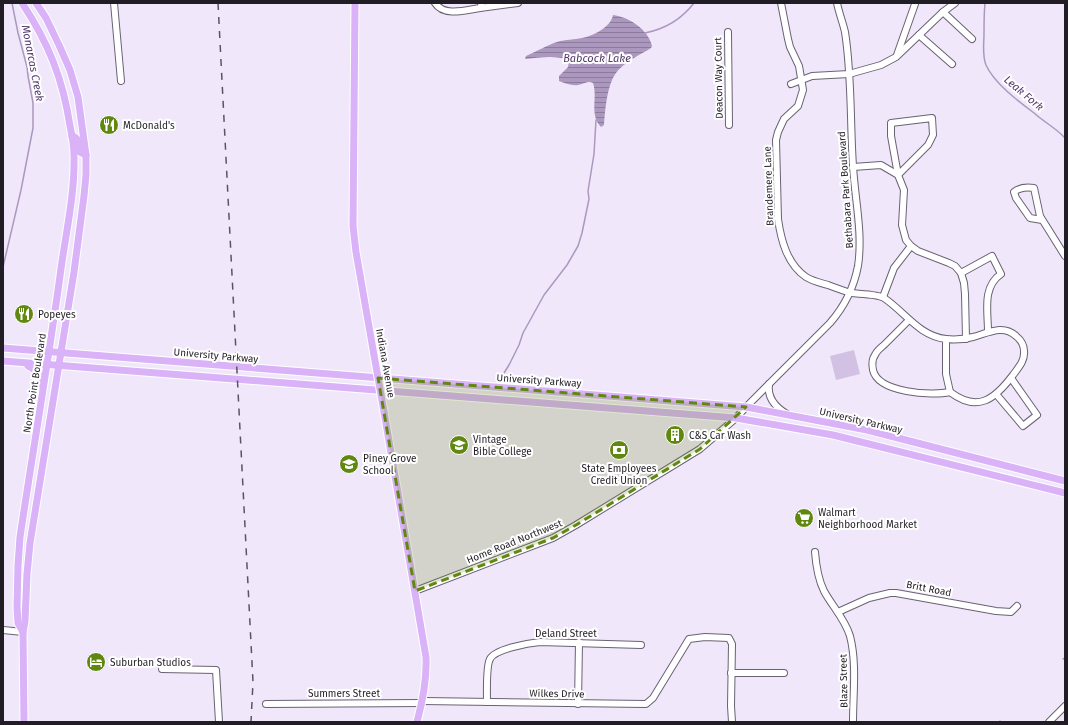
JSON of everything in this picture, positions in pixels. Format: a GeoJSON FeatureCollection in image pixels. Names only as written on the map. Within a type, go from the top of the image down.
{"type":"FeatureCollection","features":[{"type":"Feature","properties":{"kind":"main road","name":"North Point Boulevard"},"geometry":{"type":"LineString","coordinates":[[22,3],[36,24],[49,49],[59,75],[67,102],[74,156],[72,191],[23,518],[18,565],[18,623],[23,632]]}},
{"type":"Feature","properties":{"kind":"main road"},"geometry":{"type":"LineString","coordinates":[[32,3],[44,21],[49,23]]}},
{"type":"Feature","properties":{"kind":"main road","name":"North Point Boulevard"},"geometry":{"type":"LineString","coordinates":[[24,722],[23,632],[30,545],[74,272],[86,175],[86,155],[78,97],[70,70],[49,23],[36,3]]}},
{"type":"Feature","properties":{"kind":"main road","name":"Indiana Avenue"},"geometry":{"type":"LineString","coordinates":[[355,3],[354,226],[356,252],[414,591],[423,632],[426,657],[426,680],[418,722]]}},
{"type":"Feature","properties":{"kind":"main road"},"geometry":{"type":"LineString","coordinates":[[72,136],[78,140],[80,152],[86,155]]}},
{"type":"Feature","properties":{"kind":"main road"},"geometry":{"type":"LineString","coordinates":[[74,156],[81,159],[83,172],[86,175]]}},
{"type":"Feature","properties":{"kind":"main road","name":"University Parkway"},"geometry":{"type":"LineString","coordinates":[[3,348],[746,407],[867,430],[1065,481]]}},
{"type":"Feature","properties":{"kind":"main road","name":"University Parkway"},"geometry":{"type":"LineString","coordinates":[[3,361],[736,418],[833,435],[1065,493]]}},
{"type":"Feature","properties":{"kind":"main road"},"geometry":{"type":"LineString","coordinates":[[22,363],[36,370],[41,380],[43,390]]}},
{"type":"Feature","properties":{"kind":"street"},"geometry":{"type":"LineString","coordinates":[[114,3],[121,81]]}},
{"type":"Feature","properties":{"kind":"street"},"geometry":{"type":"LineString","coordinates":[[435,3],[440,9],[447,11],[481,5],[518,3]]}},
{"type":"Feature","properties":{"kind":"street","name":"Brandemere Lane"},"geometry":{"type":"LineString","coordinates":[[782,3],[790,47],[797,60],[803,90],[800,103],[781,122],[776,140],[779,227],[790,261],[798,271],[809,278],[850,292],[883,297]]}},
{"type":"Feature","properties":{"kind":"street","name":"Bethabara Park Boulevard"},"geometry":{"type":"LineString","coordinates":[[746,407],[830,323],[840,311],[850,292],[857,268],[860,251],[860,232],[853,167],[849,74],[845,32],[837,3]]}},
{"type":"Feature","properties":{"kind":"street"},"geometry":{"type":"LineString","coordinates":[[791,84],[818,75],[849,74],[874,68],[896,57],[943,12],[955,3]]}},
{"type":"Feature","properties":{"kind":"street"},"geometry":{"type":"LineString","coordinates":[[896,57],[915,4]]}},
{"type":"Feature","properties":{"kind":"street"},"geometry":{"type":"LineString","coordinates":[[943,12],[972,39]]}},
{"type":"Feature","properties":{"kind":"street","name":"Deacon Way Court"},"geometry":{"type":"LineString","coordinates":[[728,32],[729,125]]}},
{"type":"Feature","properties":{"kind":"street"},"geometry":{"type":"LineString","coordinates":[[919,35],[952,64]]}},
{"type":"Feature","properties":{"kind":"street"},"geometry":{"type":"LineString","coordinates":[[898,175],[928,145],[933,135],[932,118],[891,123],[891,136],[898,175],[904,190],[902,225],[906,240],[911,246],[918,251],[955,266],[961,273],[965,294],[966,339]]}},
{"type":"Feature","properties":{"kind":"street"},"geometry":{"type":"LineString","coordinates":[[853,167],[881,165],[898,175]]}},
{"type":"Feature","properties":{"kind":"street"},"geometry":{"type":"LineString","coordinates":[[1042,220],[1030,218],[1016,198],[1014,192],[1018,189],[1026,187],[1034,188],[1040,216],[1065,256]]}},
{"type":"Feature","properties":{"kind":"street"},"geometry":{"type":"LineString","coordinates":[[909,320],[874,356],[872,366],[876,376],[882,382],[890,386],[914,392],[933,394],[950,392],[962,400],[973,402],[983,401],[1003,389],[1024,358],[1024,350],[1020,340],[1011,332],[998,329],[966,339],[946,339],[925,332],[883,297],[894,268],[911,246]]}},
{"type":"Feature","properties":{"kind":"street"},"geometry":{"type":"LineString","coordinates":[[961,273],[992,256],[1001,274],[993,281],[989,288],[988,332]]}},
{"type":"Feature","properties":{"kind":"street"},"geometry":{"type":"LineString","coordinates":[[946,339],[946,374],[950,392]]}},
{"type":"Feature","properties":{"kind":"street"},"geometry":{"type":"LineString","coordinates":[[996,394],[1023,426],[1037,416],[1011,378]]}},
{"type":"Feature","properties":{"kind":"street"},"geometry":{"type":"LineString","coordinates":[[769,384],[770,398],[781,410],[789,415]]}},
{"type":"Feature","properties":{"kind":"street","name":"Home Road Northwest"},"geometry":{"type":"LineString","coordinates":[[414,591],[553,538],[700,449],[736,418],[746,407]]}},
{"type":"Feature","properties":{"kind":"street","name":"Blaze Street"},"geometry":{"type":"LineString","coordinates":[[815,552],[817,571],[824,590],[846,624],[850,636],[853,653],[853,722]]}},
{"type":"Feature","properties":{"kind":"street","name":"Britt Road"},"geometry":{"type":"LineString","coordinates":[[838,612],[870,598],[890,593],[907,594],[996,612],[1010,612],[1017,606]]}},
{"type":"Feature","properties":{"kind":"street"},"geometry":{"type":"LineString","coordinates":[[3,630],[23,632]]}},
{"type":"Feature","properties":{"kind":"street","name":"Wilkes Drive"},"geometry":{"type":"LineString","coordinates":[[423,702],[646,704],[653,698],[689,639],[705,637],[729,638],[732,644],[731,674]]}},
{"type":"Feature","properties":{"kind":"street","name":"Deland Street"},"geometry":{"type":"LineString","coordinates":[[487,702],[488,670],[490,659],[496,653],[527,643],[540,642],[640,645]]}},
{"type":"Feature","properties":{"kind":"street"},"geometry":{"type":"LineString","coordinates":[[578,704],[579,642]]}},
{"type":"Feature","properties":{"kind":"street"},"geometry":{"type":"LineString","coordinates":[[162,669],[216,670],[219,722]]}},
{"type":"Feature","properties":{"kind":"street"},"geometry":{"type":"LineString","coordinates":[[732,722],[731,674],[784,673]]}},
{"type":"Feature","properties":{"kind":"street","name":"Summers Street"},"geometry":{"type":"LineString","coordinates":[[266,704],[423,702]]}},
{"type":"Feature","properties":{"kind":"street"},"geometry":{"type":"LineString","coordinates":[[1049,722],[1065,706]]}},
{"type":"Feature","properties":{"kind":"highlighted area"},"geometry":{"type":"Polygon","coordinates":[[[378,378],[746,407],[700,449],[553,538],[415,591],[378,378]]]}},
{"type":"Feature","properties":{"kind":"shaded area"},"geometry":{"type":"Polygon","coordinates":[[[854,350],[860,374],[836,380],[830,356],[854,350]]]}},
{"type":"Feature","properties":{"kind":"water","name":"Babcock Lake"},"geometry":{"type":"Polygon","coordinates":[[[613,15],[625,18],[637,25],[646,34],[652,46],[628,62],[616,73],[610,84],[604,125],[601,127],[595,117],[595,94],[593,83],[587,82],[573,85],[559,81],[559,76],[568,67],[569,61],[553,57],[525,59],[526,56],[553,43],[582,38],[596,33],[609,23],[613,15]]]}},
{"type":"Feature","properties":{"kind":"waterway","name":"Monarcas Creek"},"geometry":{"type":"LineString","coordinates":[[3,267],[21,190],[33,128],[33,103],[27,67],[12,3]]}},
{"type":"Feature","properties":{"kind":"waterway"},"geometry":{"type":"LineString","coordinates":[[645,33],[672,23],[684,14],[694,3]]}},
{"type":"Feature","properties":{"kind":"waterway","name":"Leak Fork"},"geometry":{"type":"LineString","coordinates":[[985,3],[984,53],[986,65],[990,72],[1000,85],[1065,138]]}},
{"type":"Feature","properties":{"kind":"waterway"},"geometry":{"type":"LineString","coordinates":[[504,373],[519,345],[523,333],[544,295],[567,265],[578,246],[589,199],[588,191],[594,154],[596,120]]}},
{"type":"Feature","properties":{"kind":"railway"},"geometry":{"type":"LineString","coordinates":[[218,3],[253,682],[251,722]]}},
{"type":"Feature","properties":{"kind":"place","name":"McDonald's"},"geometry":{"type":"Point","coordinates":[109,125]}},
{"type":"Feature","properties":{"kind":"place","name":"Popeyes"},"geometry":{"type":"Point","coordinates":[24,314]}},
{"type":"Feature","properties":{"kind":"place","name":"C&S Car Wash"},"geometry":{"type":"Point","coordinates":[675,435]}},
{"type":"Feature","properties":{"kind":"place","name":"Vintage Bible College"},"geometry":{"type":"Point","coordinates":[459,445]}},
{"type":"Feature","properties":{"kind":"place","name":"State Employees Credit Union"},"geometry":{"type":"Point","coordinates":[619,450]}},
{"type":"Feature","properties":{"kind":"place","name":"Piney Grove School"},"geometry":{"type":"Point","coordinates":[349,464]}},
{"type":"Feature","properties":{"kind":"place","name":"Walmart Neighborhood Market"},"geometry":{"type":"Point","coordinates":[804,518]}},
{"type":"Feature","properties":{"kind":"place","name":"Suburban Studios"},"geometry":{"type":"Point","coordinates":[96,662]}}]}
